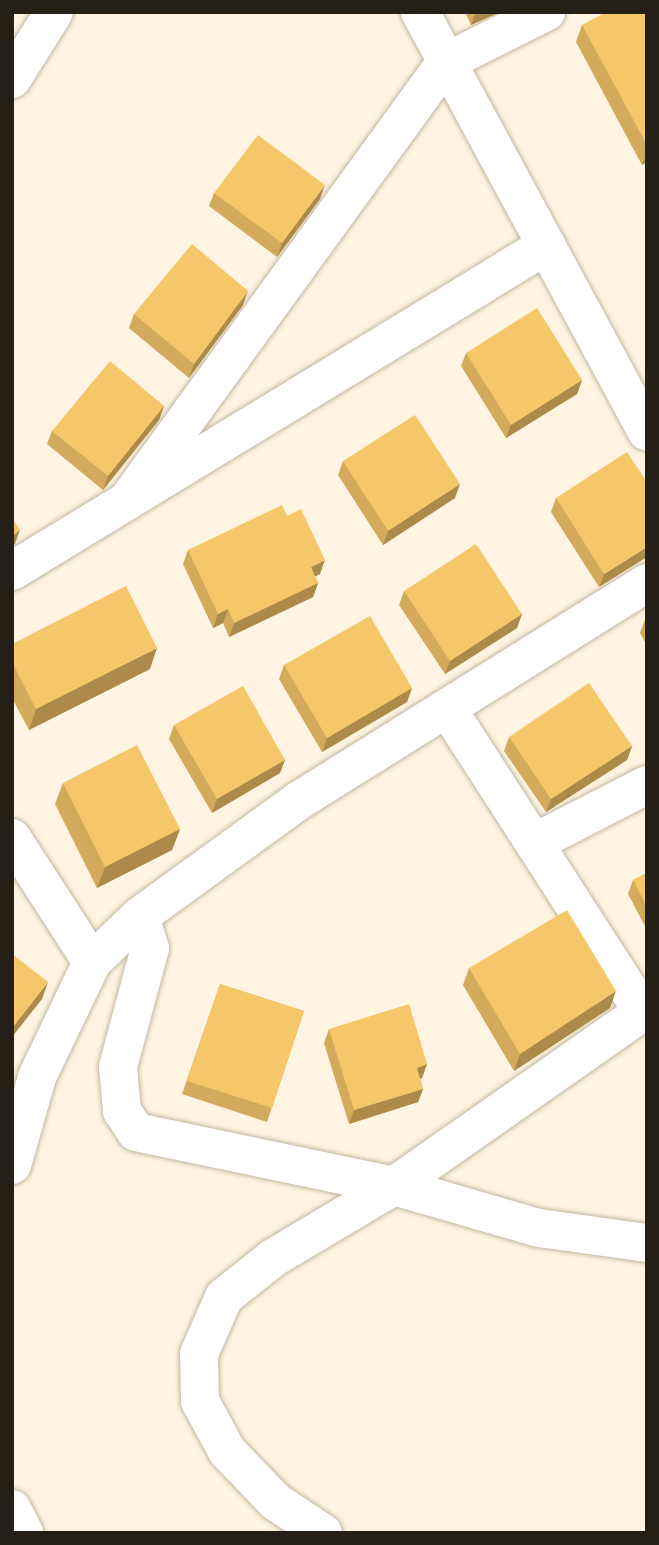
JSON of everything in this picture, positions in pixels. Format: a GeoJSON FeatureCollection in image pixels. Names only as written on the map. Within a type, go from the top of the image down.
{"type":"FeatureCollection","features":[{"type":"Feature","properties":{"kind":"street"},"geometry":{"type":"LineString","coordinates":[[12,79],[54,12]]}},
{"type":"Feature","properties":{"kind":"street"},"geometry":{"type":"LineString","coordinates":[[420,12],[647,432]]}},
{"type":"Feature","properties":{"kind":"street"},"geometry":{"type":"LineString","coordinates":[[127,501],[446,62],[546,12]]}},
{"type":"Feature","properties":{"kind":"street"},"geometry":{"type":"LineString","coordinates":[[12,571],[547,245]]}},
{"type":"Feature","properties":{"kind":"street"},"geometry":{"type":"LineString","coordinates":[[12,1165],[37,1077],[92,962],[140,916],[298,801],[647,583]]}},
{"type":"Feature","properties":{"kind":"street"},"geometry":{"type":"LineString","coordinates":[[323,1533],[276,1502],[227,1451],[200,1401],[198,1354],[224,1297],[273,1258],[394,1186],[645,1011],[447,708]]}},
{"type":"Feature","properties":{"kind":"street"},"geometry":{"type":"LineString","coordinates":[[534,843],[647,785]]}},
{"type":"Feature","properties":{"kind":"street"},"geometry":{"type":"LineString","coordinates":[[12,838],[92,962]]}},
{"type":"Feature","properties":{"kind":"street"},"geometry":{"type":"LineString","coordinates":[[140,916],[150,948],[118,1067],[122,1111],[136,1132],[394,1186],[539,1228],[647,1243]]}},
{"type":"Feature","properties":{"kind":"street"},"geometry":{"type":"LineString","coordinates":[[12,1509],[24,1533]]}},
{"type":"Feature","properties":{"kind":"building"},"geometry":{"type":"Polygon","coordinates":[[[606,12],[647,12],[647,145],[582,25],[606,12]]]}},
{"type":"Feature","properties":{"kind":"building"},"geometry":{"type":"Polygon","coordinates":[[[258,135],[325,185],[282,243],[214,193],[258,135]]]}},
{"type":"Feature","properties":{"kind":"building"},"geometry":{"type":"Polygon","coordinates":[[[192,244],[248,291],[194,364],[134,314],[192,244]]]}},
{"type":"Feature","properties":{"kind":"building"},"geometry":{"type":"Polygon","coordinates":[[[537,308],[582,380],[511,425],[466,353],[537,308]]]}},
{"type":"Feature","properties":{"kind":"building"},"geometry":{"type":"Polygon","coordinates":[[[110,361],[164,406],[108,476],[52,431],[110,361]]]}},
{"type":"Feature","properties":{"kind":"building"},"geometry":{"type":"Polygon","coordinates":[[[415,415],[460,484],[388,531],[343,461],[415,415]]]}},
{"type":"Feature","properties":{"kind":"building"},"geometry":{"type":"Polygon","coordinates":[[[627,452],[647,482],[647,547],[604,574],[556,498],[627,452]]]}},
{"type":"Feature","properties":{"kind":"building"},"geometry":{"type":"Polygon","coordinates":[[[282,505],[287,516],[301,509],[325,560],[311,567],[318,583],[234,623],[228,609],[218,614],[188,550],[282,505]]]}},
{"type":"Feature","properties":{"kind":"building"},"geometry":{"type":"Polygon","coordinates":[[[12,518],[20,530],[12,536],[12,518]]]}},
{"type":"Feature","properties":{"kind":"building"},"geometry":{"type":"Polygon","coordinates":[[[476,544],[522,614],[450,661],[404,591],[476,544]]]}},
{"type":"Feature","properties":{"kind":"building"},"geometry":{"type":"Polygon","coordinates":[[[126,586],[157,648],[36,709],[12,662],[12,644],[126,586]]]}},
{"type":"Feature","properties":{"kind":"building"},"geometry":{"type":"Polygon","coordinates":[[[370,616],[412,688],[327,738],[284,665],[370,616]]]}},
{"type":"Feature","properties":{"kind":"building"},"geometry":{"type":"Polygon","coordinates":[[[589,683],[632,746],[551,799],[509,737],[589,683]]]}},
{"type":"Feature","properties":{"kind":"building"},"geometry":{"type":"Polygon","coordinates":[[[243,686],[285,760],[217,799],[174,725],[243,686]]]}},
{"type":"Feature","properties":{"kind":"building"},"geometry":{"type":"Polygon","coordinates":[[[137,745],[180,829],[105,867],[63,783],[137,745]]]}},
{"type":"Feature","properties":{"kind":"building"},"geometry":{"type":"Polygon","coordinates":[[[647,873],[647,907],[633,880],[647,873]]]}},
{"type":"Feature","properties":{"kind":"building"},"geometry":{"type":"Polygon","coordinates":[[[567,910],[616,991],[520,1054],[469,968],[567,910]]]}},
{"type":"Feature","properties":{"kind":"building"},"geometry":{"type":"Polygon","coordinates":[[[12,954],[48,982],[12,1028],[12,954]]]}},
{"type":"Feature","properties":{"kind":"building"},"geometry":{"type":"Polygon","coordinates":[[[220,984],[304,1011],[272,1108],[187,1081],[220,984]]]}},
{"type":"Feature","properties":{"kind":"building"},"geometry":{"type":"Polygon","coordinates":[[[409,1004],[427,1064],[417,1068],[423,1089],[354,1110],[329,1029],[409,1004]]]}}]}
